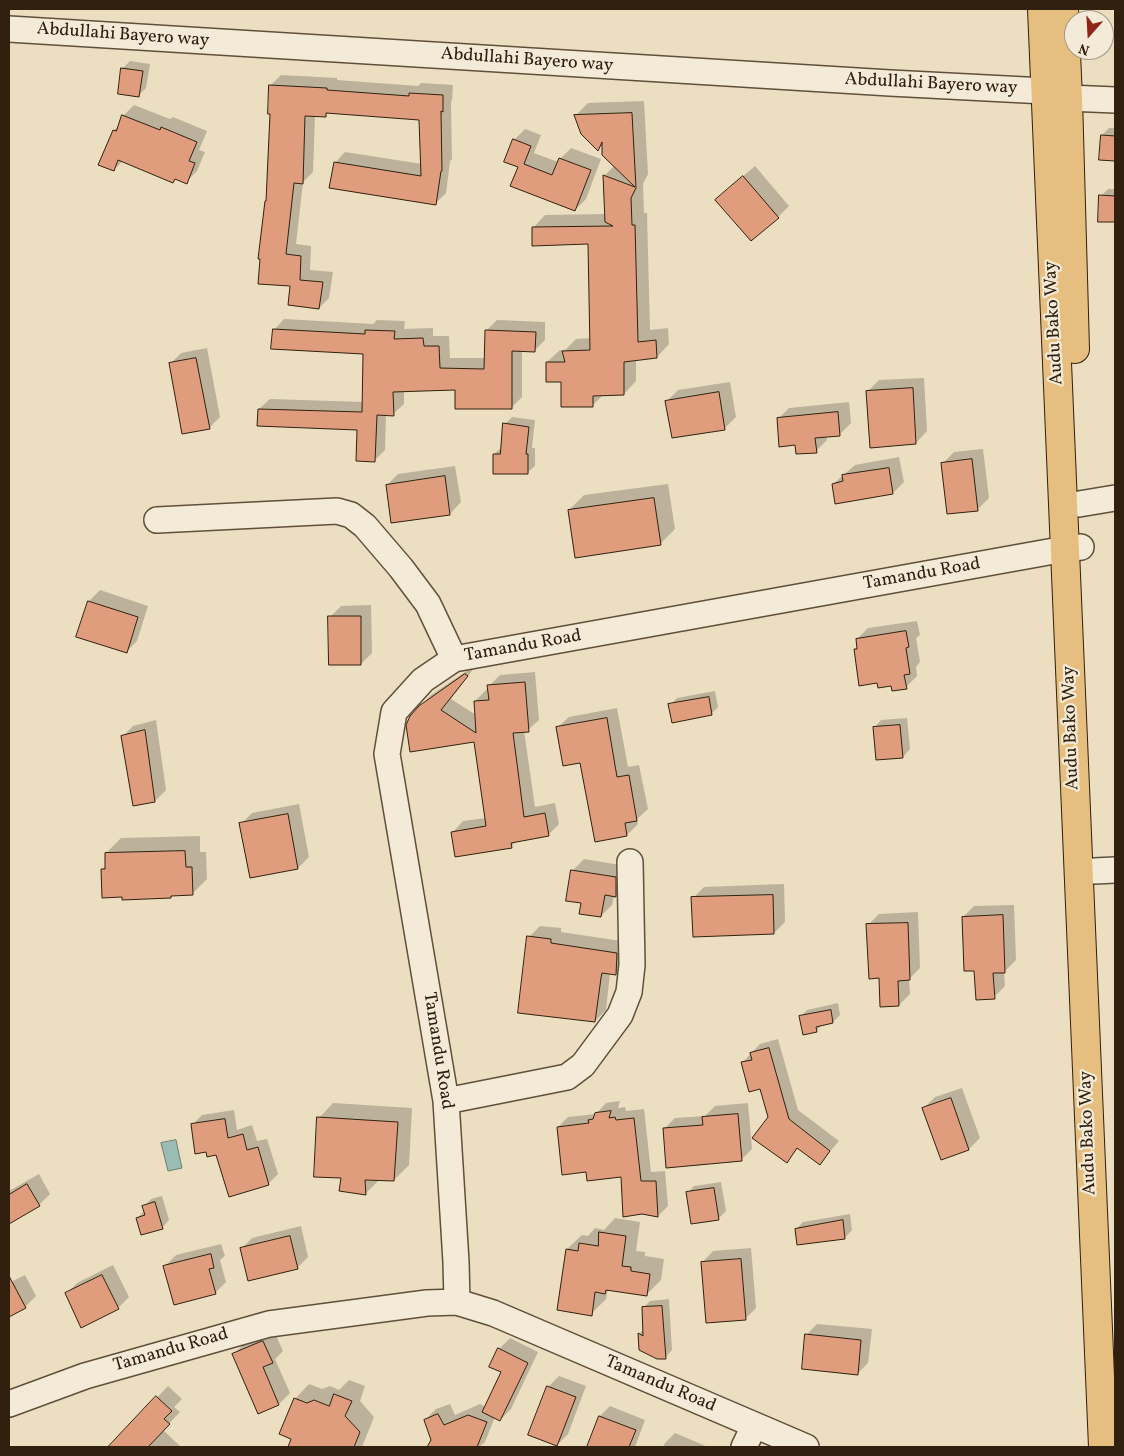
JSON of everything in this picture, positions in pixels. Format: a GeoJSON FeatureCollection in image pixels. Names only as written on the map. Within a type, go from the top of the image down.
{"type":"FeatureCollection","features":[{"type":"Feature","properties":{"kind":"main road","name":"Audu Bako Way"},"geometry":{"type":"LineString","coordinates":[[1042,9],[1057,94],[1079,504],[1073,548],[1105,871],[1115,1380]]}},
{"type":"Feature","properties":{"kind":"main road","name":"Audu Bako Way"},"geometry":{"type":"LineString","coordinates":[[1064,9],[1057,94],[1103,1447]]}},
{"type":"Feature","properties":{"kind":"street","name":"Abdullahi Bayero way"},"geometry":{"type":"LineString","coordinates":[[9,28],[890,83],[1057,94],[1115,100]]}},
{"type":"Feature","properties":{"kind":"street"},"geometry":{"type":"LineString","coordinates":[[1079,504],[1115,498]]}},
{"type":"Feature","properties":{"kind":"street"},"geometry":{"type":"LineString","coordinates":[[157,520],[337,511],[351,515],[365,526],[401,568],[428,604],[454,660]]}},
{"type":"Feature","properties":{"kind":"street","name":"Tamandu Road"},"geometry":{"type":"LineString","coordinates":[[457,1302],[446,1101],[387,754],[394,712],[423,680],[454,660],[1073,548]]}},
{"type":"Feature","properties":{"kind":"street"},"geometry":{"type":"LineString","coordinates":[[446,1101],[567,1077],[584,1066],[620,1016],[629,992],[632,966],[630,862]]}},
{"type":"Feature","properties":{"kind":"street","name":"Tamandu Road"},"geometry":{"type":"LineString","coordinates":[[9,1404],[85,1376],[270,1324],[427,1303],[457,1302],[493,1313],[749,1437],[806,1447]]}},
{"type":"Feature","properties":{"kind":"water"},"geometry":{"type":"Polygon","coordinates":[[[176,1140],[182,1168],[168,1171],[161,1143],[176,1140]]]}},
{"type":"Feature","properties":{"kind":"building"},"geometry":{"type":"Polygon","coordinates":[[[121,68],[143,71],[139,97],[118,94],[121,68]]]}},
{"type":"Feature","properties":{"kind":"building"},"geometry":{"type":"Polygon","coordinates":[[[269,85],[327,88],[327,90],[409,96],[409,93],[443,95],[443,112],[441,111],[442,171],[436,205],[329,188],[334,162],[421,176],[419,120],[326,113],[326,117],[305,116],[303,184],[294,183],[286,254],[301,256],[300,280],[323,282],[319,309],[288,305],[290,286],[258,284],[260,259],[258,259],[266,201],[270,114],[268,114],[269,85]]]}},
{"type":"Feature","properties":{"kind":"building"},"geometry":{"type":"Polygon","coordinates":[[[632,113],[636,188],[631,198],[632,225],[635,225],[638,342],[656,340],[657,358],[624,362],[624,395],[593,396],[593,407],[561,407],[561,382],[546,382],[546,362],[565,362],[562,351],[590,350],[588,244],[532,246],[532,227],[613,226],[605,222],[603,175],[635,187],[602,155],[602,142],[598,151],[581,134],[574,115],[632,113]]]}},
{"type":"Feature","properties":{"kind":"building"},"geometry":{"type":"Polygon","coordinates":[[[122,115],[160,130],[161,127],[197,142],[189,161],[195,163],[187,184],[175,179],[173,183],[118,160],[114,171],[98,165],[113,130],[116,131],[122,115]]]}},
{"type":"Feature","properties":{"kind":"building"},"geometry":{"type":"Polygon","coordinates":[[[1101,135],[1115,136],[1115,161],[1099,160],[1101,135]]]}},
{"type":"Feature","properties":{"kind":"building"},"geometry":{"type":"Polygon","coordinates":[[[513,139],[531,146],[524,164],[552,175],[559,158],[591,170],[575,211],[510,186],[518,167],[504,162],[513,139]]]}},
{"type":"Feature","properties":{"kind":"building"},"geometry":{"type":"Polygon","coordinates":[[[743,176],[779,218],[751,241],[715,200],[743,176]]]}},
{"type":"Feature","properties":{"kind":"building"},"geometry":{"type":"Polygon","coordinates":[[[1099,195],[1115,196],[1115,222],[1098,222],[1099,195]]]}},
{"type":"Feature","properties":{"kind":"building"},"geometry":{"type":"Polygon","coordinates":[[[273,329],[365,334],[365,330],[395,331],[394,339],[423,338],[424,346],[439,346],[440,368],[484,369],[485,330],[536,332],[535,352],[512,351],[512,409],[455,409],[455,390],[393,392],[394,416],[377,415],[375,462],[356,461],[357,430],[257,426],[258,409],[362,412],[363,354],[271,349],[273,329]]]}},
{"type":"Feature","properties":{"kind":"building"},"geometry":{"type":"Polygon","coordinates":[[[196,358],[210,429],[182,434],[169,363],[196,358]]]}},
{"type":"Feature","properties":{"kind":"building"},"geometry":{"type":"Polygon","coordinates":[[[913,388],[916,444],[870,448],[866,391],[913,388]]]}},
{"type":"Feature","properties":{"kind":"building"},"geometry":{"type":"Polygon","coordinates":[[[719,392],[725,430],[672,438],[665,401],[719,392]]]}},
{"type":"Feature","properties":{"kind":"building"},"geometry":{"type":"Polygon","coordinates":[[[838,412],[840,436],[815,438],[817,453],[796,454],[795,445],[779,447],[777,418],[838,412]]]}},
{"type":"Feature","properties":{"kind":"building"},"geometry":{"type":"Polygon","coordinates":[[[503,423],[529,427],[526,454],[528,454],[528,474],[493,474],[493,454],[500,454],[503,423]]]}},
{"type":"Feature","properties":{"kind":"building"},"geometry":{"type":"Polygon","coordinates":[[[972,459],[978,511],[947,514],[941,463],[972,459]]]}},
{"type":"Feature","properties":{"kind":"building"},"geometry":{"type":"Polygon","coordinates":[[[889,468],[893,494],[835,504],[832,484],[843,481],[842,475],[889,468]]]}},
{"type":"Feature","properties":{"kind":"building"},"geometry":{"type":"Polygon","coordinates":[[[445,476],[450,515],[391,523],[386,485],[445,476]]]}},
{"type":"Feature","properties":{"kind":"building"},"geometry":{"type":"Polygon","coordinates":[[[654,498],[661,545],[575,558],[568,510],[654,498]]]}},
{"type":"Feature","properties":{"kind":"building"},"geometry":{"type":"Polygon","coordinates":[[[88,601],[138,617],[127,653],[76,637],[88,601]]]}},
{"type":"Feature","properties":{"kind":"building"},"geometry":{"type":"Polygon","coordinates":[[[328,616],[361,616],[361,665],[329,665],[328,616]]]}},
{"type":"Feature","properties":{"kind":"building"},"geometry":{"type":"Polygon","coordinates":[[[906,631],[909,647],[906,648],[910,674],[904,675],[907,689],[892,691],[891,686],[878,688],[877,683],[859,686],[854,649],[857,649],[856,639],[906,631]]]}},
{"type":"Feature","properties":{"kind":"building"},"geometry":{"type":"Polygon","coordinates":[[[465,674],[468,676],[441,710],[476,733],[474,701],[489,700],[487,685],[525,682],[529,732],[513,733],[524,817],[545,813],[549,836],[511,843],[512,848],[455,857],[451,832],[486,826],[474,742],[410,752],[406,725],[410,716],[419,706],[465,674]]]}},
{"type":"Feature","properties":{"kind":"building"},"geometry":{"type":"Polygon","coordinates":[[[709,697],[712,715],[672,723],[668,704],[709,697]]]}},
{"type":"Feature","properties":{"kind":"building"},"geometry":{"type":"Polygon","coordinates":[[[607,718],[617,777],[629,775],[637,821],[625,823],[627,836],[595,842],[580,763],[563,766],[556,727],[607,718]]]}},
{"type":"Feature","properties":{"kind":"building"},"geometry":{"type":"Polygon","coordinates":[[[900,725],[903,758],[876,760],[873,727],[900,725]]]}},
{"type":"Feature","properties":{"kind":"building"},"geometry":{"type":"Polygon","coordinates":[[[145,730],[155,802],[133,806],[121,736],[145,730]]]}},
{"type":"Feature","properties":{"kind":"building"},"geometry":{"type":"Polygon","coordinates":[[[288,814],[298,869],[250,878],[239,823],[288,814]]]}},
{"type":"Feature","properties":{"kind":"building"},"geometry":{"type":"Polygon","coordinates":[[[185,851],[186,867],[192,867],[193,895],[122,900],[122,897],[102,898],[101,869],[105,869],[105,853],[185,851]]]}},
{"type":"Feature","properties":{"kind":"building"},"geometry":{"type":"Polygon","coordinates":[[[571,870],[616,877],[616,897],[605,895],[601,917],[579,914],[581,903],[566,901],[571,870]]]}},
{"type":"Feature","properties":{"kind":"building"},"geometry":{"type":"Polygon","coordinates":[[[773,895],[774,934],[693,937],[691,897],[773,895]]]}},
{"type":"Feature","properties":{"kind":"building"},"geometry":{"type":"Polygon","coordinates":[[[1003,915],[1005,973],[993,973],[995,999],[976,1000],[974,971],[964,971],[962,917],[1003,915]]]}},
{"type":"Feature","properties":{"kind":"building"},"geometry":{"type":"Polygon","coordinates":[[[908,923],[910,980],[898,981],[899,1006],[880,1007],[879,978],[869,979],[866,924],[908,923]]]}},
{"type":"Feature","properties":{"kind":"building"},"geometry":{"type":"Polygon","coordinates":[[[527,936],[551,939],[551,943],[617,953],[616,975],[602,973],[595,1022],[518,1013],[527,936]]]}},
{"type":"Feature","properties":{"kind":"building"},"geometry":{"type":"Polygon","coordinates":[[[831,1010],[833,1023],[816,1027],[817,1032],[803,1035],[799,1016],[831,1010]]]}},
{"type":"Feature","properties":{"kind":"building"},"geometry":{"type":"Polygon","coordinates":[[[769,1048],[789,1119],[830,1151],[820,1165],[797,1148],[787,1163],[752,1138],[768,1117],[760,1089],[749,1092],[741,1062],[752,1060],[750,1053],[769,1048]]]}},
{"type":"Feature","properties":{"kind":"building"},"geometry":{"type":"Polygon","coordinates":[[[951,1098],[969,1150],[941,1160],[922,1108],[951,1098]]]}},
{"type":"Feature","properties":{"kind":"building"},"geometry":{"type":"Polygon","coordinates":[[[611,1111],[609,1118],[615,1117],[616,1120],[634,1118],[641,1181],[656,1181],[658,1217],[642,1214],[623,1217],[621,1177],[587,1181],[586,1172],[562,1175],[557,1127],[589,1123],[588,1120],[593,1119],[595,1113],[611,1111]]]}},
{"type":"Feature","properties":{"kind":"building"},"geometry":{"type":"Polygon","coordinates":[[[738,1114],[742,1161],[666,1168],[663,1128],[703,1125],[702,1117],[738,1114]]]}},
{"type":"Feature","properties":{"kind":"building"},"geometry":{"type":"Polygon","coordinates":[[[317,1117],[398,1122],[394,1181],[365,1180],[366,1195],[339,1191],[341,1178],[314,1177],[317,1117]]]}},
{"type":"Feature","properties":{"kind":"building"},"geometry":{"type":"Polygon","coordinates":[[[225,1119],[228,1138],[243,1134],[247,1150],[258,1147],[269,1185],[229,1197],[216,1155],[207,1157],[206,1152],[195,1154],[191,1124],[225,1119]]]}},
{"type":"Feature","properties":{"kind":"building"},"geometry":{"type":"Polygon","coordinates":[[[27,1184],[40,1206],[9,1224],[9,1195],[27,1184]]]}},
{"type":"Feature","properties":{"kind":"building"},"geometry":{"type":"Polygon","coordinates":[[[714,1188],[719,1220],[691,1224],[686,1192],[714,1188]]]}},
{"type":"Feature","properties":{"kind":"building"},"geometry":{"type":"Polygon","coordinates":[[[155,1202],[163,1229],[141,1235],[136,1218],[145,1215],[142,1206],[155,1202]]]}},
{"type":"Feature","properties":{"kind":"building"},"geometry":{"type":"Polygon","coordinates":[[[843,1220],[845,1239],[797,1245],[795,1229],[843,1220]]]}},
{"type":"Feature","properties":{"kind":"building"},"geometry":{"type":"Polygon","coordinates":[[[599,1232],[626,1236],[622,1266],[631,1267],[631,1271],[650,1274],[647,1296],[606,1290],[605,1294],[595,1292],[592,1316],[557,1310],[566,1249],[578,1251],[579,1243],[598,1246],[599,1232]]]}},
{"type":"Feature","properties":{"kind":"building"},"geometry":{"type":"Polygon","coordinates":[[[290,1236],[298,1269],[248,1281],[240,1248],[290,1236]]]}},
{"type":"Feature","properties":{"kind":"building"},"geometry":{"type":"Polygon","coordinates":[[[211,1254],[214,1268],[209,1269],[216,1294],[174,1305],[163,1266],[211,1254]]]}},
{"type":"Feature","properties":{"kind":"building"},"geometry":{"type":"Polygon","coordinates":[[[741,1259],[746,1320],[706,1323],[701,1262],[741,1259]]]}},
{"type":"Feature","properties":{"kind":"building"},"geometry":{"type":"Polygon","coordinates":[[[102,1275],[119,1309],[81,1328],[65,1293],[102,1275]]]}},
{"type":"Feature","properties":{"kind":"building"},"geometry":{"type":"Polygon","coordinates":[[[9,1276],[26,1308],[9,1317],[9,1276]]]}},
{"type":"Feature","properties":{"kind":"building"},"geometry":{"type":"Polygon","coordinates":[[[662,1306],[666,1359],[657,1359],[639,1350],[638,1333],[643,1336],[642,1307],[662,1306]]]}},
{"type":"Feature","properties":{"kind":"building"},"geometry":{"type":"Polygon","coordinates":[[[805,1334],[861,1340],[858,1375],[802,1369],[805,1334]]]}},
{"type":"Feature","properties":{"kind":"building"},"geometry":{"type":"Polygon","coordinates":[[[263,1341],[273,1363],[263,1367],[279,1405],[258,1414],[232,1354],[263,1341]]]}},
{"type":"Feature","properties":{"kind":"building"},"geometry":{"type":"Polygon","coordinates":[[[498,1348],[528,1363],[500,1421],[482,1412],[501,1372],[489,1367],[498,1348]]]}},
{"type":"Feature","properties":{"kind":"building"},"geometry":{"type":"Polygon","coordinates":[[[547,1386],[576,1397],[557,1446],[528,1435],[547,1386]]]}},
{"type":"Feature","properties":{"kind":"building"},"geometry":{"type":"Polygon","coordinates":[[[334,1394],[352,1401],[345,1416],[360,1432],[354,1447],[288,1447],[291,1439],[279,1434],[294,1398],[307,1403],[314,1400],[329,1406],[334,1394]]]}},
{"type":"Feature","properties":{"kind":"building"},"geometry":{"type":"Polygon","coordinates":[[[156,1396],[172,1411],[164,1419],[170,1424],[148,1447],[108,1447],[156,1396]]]}},
{"type":"Feature","properties":{"kind":"building"},"geometry":{"type":"Polygon","coordinates":[[[438,1414],[444,1425],[468,1415],[487,1422],[477,1447],[427,1447],[431,1440],[424,1420],[438,1414]]]}},
{"type":"Feature","properties":{"kind":"building"},"geometry":{"type":"Polygon","coordinates":[[[599,1416],[636,1430],[629,1447],[587,1447],[599,1416]]]}}]}
